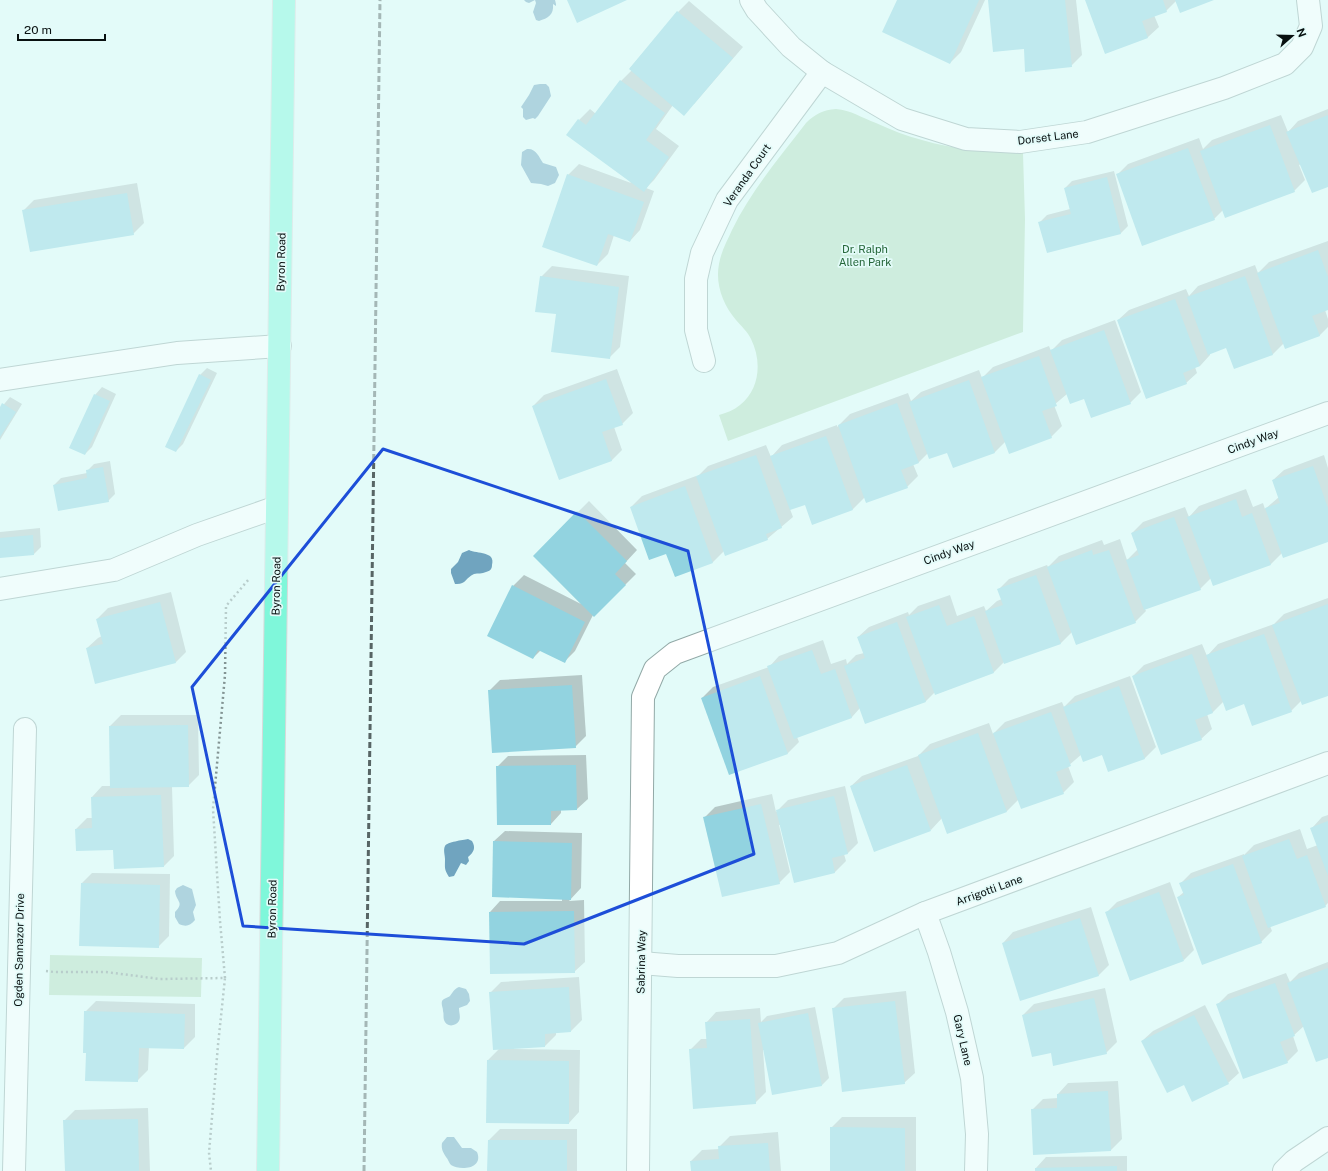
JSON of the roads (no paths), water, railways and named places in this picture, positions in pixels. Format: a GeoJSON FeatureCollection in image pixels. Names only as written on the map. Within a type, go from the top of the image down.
{"type":"FeatureCollection","features":[{"type":"Feature","properties":{"kind":"main road","name":"Byron Road"},"geometry":{"type":"LineString","coordinates":[[268,1171],[284,0]]}},
{"type":"Feature","properties":{"kind":"street","name":"Dorset Lane"},"geometry":{"type":"LineString","coordinates":[[751,0],[757,10],[791,47],[822,72],[902,119],[966,139],[1020,142],[1087,132],[1224,88],[1285,64],[1302,47],[1311,26],[1308,0]]}},
{"type":"Feature","properties":{"kind":"street","name":"Veranda Court"},"geometry":{"type":"LineString","coordinates":[[704,361],[696,330],[696,279],[702,253],[727,200],[822,72]]}},
{"type":"Feature","properties":{"kind":"street"},"geometry":{"type":"LineString","coordinates":[[0,380],[177,353],[280,346]]}},
{"type":"Feature","properties":{"kind":"street","name":"Cindy Way"},"geometry":{"type":"LineString","coordinates":[[643,753],[643,697],[655,669],[675,653],[1328,414]]}},
{"type":"Feature","properties":{"kind":"street"},"geometry":{"type":"LineString","coordinates":[[0,589],[114,570],[197,535],[277,507]]}},
{"type":"Feature","properties":{"kind":"street","name":"Ogden Sannazor Drive"},"geometry":{"type":"LineString","coordinates":[[14,1171],[12,980],[25,729]]}},
{"type":"Feature","properties":{"kind":"street","name":"Sabrina Way"},"geometry":{"type":"LineString","coordinates":[[638,1171],[643,753]]}},
{"type":"Feature","properties":{"kind":"street","name":"Arrigotti Lane"},"geometry":{"type":"LineString","coordinates":[[641,964],[678,966],[776,966],[838,954],[925,913],[1328,763]]}},
{"type":"Feature","properties":{"kind":"street","name":"Gary Lane"},"geometry":{"type":"LineString","coordinates":[[925,913],[939,952],[957,1012],[972,1078],[977,1134],[976,1171]]}},
{"type":"Feature","properties":{"kind":"street"},"geometry":{"type":"LineString","coordinates":[[1284,1171],[1294,1161],[1328,1138]]}},
{"type":"Feature","properties":{"kind":"water"},"geometry":{"type":"Polygon","coordinates":[[[524,0],[535,0],[529,3],[524,0]]]}},
{"type":"Feature","properties":{"kind":"water"},"geometry":{"type":"Polygon","coordinates":[[[535,0],[555,0],[556,6],[553,4],[550,16],[539,21],[536,20],[533,12],[536,3],[535,0]]]}},
{"type":"Feature","properties":{"kind":"water"},"geometry":{"type":"Polygon","coordinates":[[[546,84],[549,87],[551,96],[535,119],[533,118],[526,120],[523,117],[523,109],[521,107],[534,85],[546,84]]]}},
{"type":"Feature","properties":{"kind":"water"},"geometry":{"type":"Polygon","coordinates":[[[527,149],[535,151],[543,163],[556,167],[559,175],[555,183],[548,186],[531,183],[521,165],[522,152],[527,149]]]}},
{"type":"Feature","properties":{"kind":"water"},"geometry":{"type":"Polygon","coordinates":[[[469,550],[489,555],[492,560],[492,568],[487,572],[474,574],[463,582],[455,584],[451,569],[458,562],[462,553],[469,550]]]}},
{"type":"Feature","properties":{"kind":"water"},"geometry":{"type":"Polygon","coordinates":[[[468,839],[472,841],[474,848],[473,852],[468,857],[469,861],[466,865],[461,863],[454,876],[449,877],[445,868],[445,846],[452,842],[468,839]]]}},
{"type":"Feature","properties":{"kind":"water"},"geometry":{"type":"Polygon","coordinates":[[[183,885],[192,889],[196,905],[193,912],[195,920],[190,925],[186,926],[179,924],[175,917],[175,912],[180,904],[175,891],[183,885]]]}},
{"type":"Feature","properties":{"kind":"water"},"geometry":{"type":"Polygon","coordinates":[[[459,987],[466,989],[469,994],[470,1001],[467,1005],[459,1008],[459,1021],[453,1025],[449,1025],[444,1020],[442,1001],[450,996],[459,987]]]}},
{"type":"Feature","properties":{"kind":"water"},"geometry":{"type":"Polygon","coordinates":[[[447,1137],[454,1137],[462,1148],[471,1148],[477,1152],[477,1162],[470,1167],[465,1168],[451,1165],[443,1152],[442,1147],[442,1143],[447,1137]]]}},
{"type":"Feature","properties":{"kind":"railway"},"geometry":{"type":"LineString","coordinates":[[364,1171],[380,0]]}},
{"type":"Feature","properties":{"kind":"park label","name":"Dr. Ralph Allen Park"},"geometry":{"type":"Point","coordinates":[865,255]}}]}
